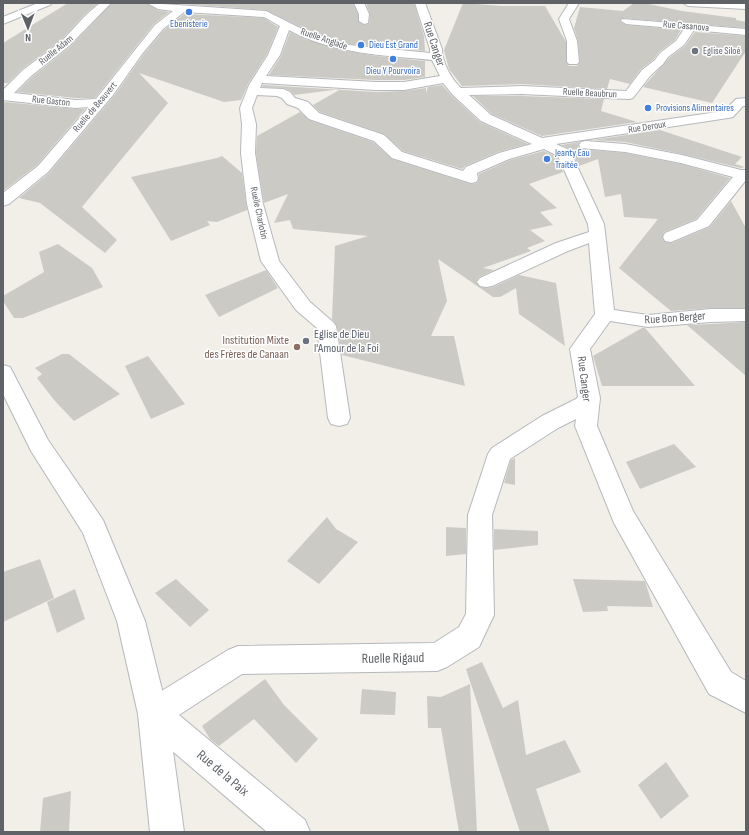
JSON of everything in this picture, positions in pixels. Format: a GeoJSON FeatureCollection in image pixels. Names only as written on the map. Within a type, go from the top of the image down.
{"type":"FeatureCollection","features":[{"type":"Feature","properties":{"kind":"street"},"geometry":{"type":"LineString","coordinates":[[3,21],[47,3]]}},
{"type":"Feature","properties":{"kind":"street","name":"Ruelle Adam"},"geometry":{"type":"LineString","coordinates":[[3,96],[27,73],[66,43],[90,17],[106,3]]}},
{"type":"Feature","properties":{"kind":"street","name":"Ruelle Anglade"},"geometry":{"type":"LineString","coordinates":[[152,3],[182,9],[266,14],[302,33],[348,48],[436,57]]}},
{"type":"Feature","properties":{"kind":"street"},"geometry":{"type":"LineString","coordinates":[[266,3],[286,24]]}},
{"type":"Feature","properties":{"kind":"street"},"geometry":{"type":"LineString","coordinates":[[360,3],[364,14],[364,21]]}},
{"type":"Feature","properties":{"kind":"street","name":"Rue Canger"},"geometry":{"type":"LineString","coordinates":[[420,3],[436,49],[436,57],[452,85],[486,118],[543,142],[564,153],[596,224],[605,314],[580,349],[589,398],[586,426],[623,516],[720,683],[746,698]]}},
{"type":"Feature","properties":{"kind":"street"},"geometry":{"type":"LineString","coordinates":[[573,62],[572,41],[564,19],[574,3]]}},
{"type":"Feature","properties":{"kind":"street"},"geometry":{"type":"LineString","coordinates":[[688,3],[745,7]]}},
{"type":"Feature","properties":{"kind":"street"},"geometry":{"type":"LineString","coordinates":[[732,3],[745,7]]}},
{"type":"Feature","properties":{"kind":"street","name":"Ruelle de Beauvert"},"geometry":{"type":"LineString","coordinates":[[3,201],[43,170],[99,103],[159,27],[182,9]]}},
{"type":"Feature","properties":{"kind":"street","name":"Rue Casanova"},"geometry":{"type":"LineString","coordinates":[[626,21],[746,32]]}},
{"type":"Feature","properties":{"kind":"street","name":"Ruelle Charlotin"},"geometry":{"type":"LineString","coordinates":[[286,24],[274,55],[256,86],[246,108],[249,124],[248,153],[256,204],[270,261],[303,306],[326,326],[339,418]]}},
{"type":"Feature","properties":{"kind":"street","name":"Ruelle Beaubrun"},"geometry":{"type":"LineString","coordinates":[[256,86],[452,85],[628,95],[646,73],[660,62],[664,55],[680,43],[691,26]]}},
{"type":"Feature","properties":{"kind":"street"},"geometry":{"type":"LineString","coordinates":[[256,86],[286,94],[291,102],[303,105],[314,116],[379,138],[397,155],[471,179],[469,174],[471,170],[504,156],[544,145],[543,142],[625,148],[701,163],[745,175],[703,223],[671,237]]}},
{"type":"Feature","properties":{"kind":"street","name":"Rue Gaston"},"geometry":{"type":"LineString","coordinates":[[3,96],[76,104],[99,103]]}},
{"type":"Feature","properties":{"kind":"street","name":"Rue Deroux"},"geometry":{"type":"LineString","coordinates":[[543,142],[728,114],[740,102],[746,102]]}},
{"type":"Feature","properties":{"kind":"street"},"geometry":{"type":"LineString","coordinates":[[486,282],[562,247],[596,235]]}},
{"type":"Feature","properties":{"kind":"street","name":"Rue Bon Berger"},"geometry":{"type":"LineString","coordinates":[[605,314],[633,320],[652,321],[726,314],[746,316]]}},
{"type":"Feature","properties":{"kind":"street"},"geometry":{"type":"LineString","coordinates":[[3,372],[39,444],[94,528],[130,621],[153,714],[167,832]]}},
{"type":"Feature","properties":{"kind":"street","name":"Ruelle Rigaud"},"geometry":{"type":"LineString","coordinates":[[153,714],[238,660],[437,657],[469,637],[480,615],[480,515],[500,454],[550,422],[584,405],[589,398]]}},
{"type":"Feature","properties":{"kind":"street","name":"Rue de la Paix"},"geometry":{"type":"LineString","coordinates":[[153,714],[293,832]]}},
{"type":"Feature","properties":{"kind":"building"},"geometry":{"type":"Polygon","coordinates":[[[68,3],[98,3],[85,14],[61,40],[22,69],[8,83],[3,83],[3,43],[68,3]]]}},
{"type":"Feature","properties":{"kind":"building"},"geometry":{"type":"Polygon","coordinates":[[[112,3],[146,3],[157,10],[169,12],[154,24],[95,98],[76,98],[17,92],[32,77],[71,46],[112,3]]]}},
{"type":"Feature","properties":{"kind":"building"},"geometry":{"type":"Polygon","coordinates":[[[169,3],[353,3],[358,14],[358,21],[364,25],[369,24],[370,14],[366,3],[414,3],[424,36],[425,51],[349,44],[307,30],[266,10],[169,3]]]}},
{"type":"Feature","properties":{"kind":"building"},"geometry":{"type":"Polygon","coordinates":[[[463,3],[502,6],[545,6],[566,42],[566,62],[569,66],[577,66],[580,62],[578,41],[574,28],[580,7],[623,11],[634,3],[644,3],[682,11],[736,18],[736,20],[746,22],[746,28],[622,18],[620,21],[626,25],[681,30],[675,40],[659,52],[654,59],[641,69],[630,84],[610,79],[607,89],[522,84],[462,86],[449,69],[444,50],[463,3]]]}},
{"type":"Feature","properties":{"kind":"building"},"geometry":{"type":"Polygon","coordinates":[[[184,14],[264,18],[278,27],[267,54],[248,84],[241,100],[224,102],[139,73],[168,103],[82,207],[117,240],[105,253],[40,203],[19,198],[49,173],[114,96],[143,55],[164,30],[184,14]]]}},
{"type":"Feature","properties":{"kind":"building"},"geometry":{"type":"Polygon","coordinates":[[[290,32],[305,39],[340,50],[377,56],[425,61],[425,77],[404,80],[376,80],[269,75],[281,56],[290,32]]]}},
{"type":"Feature","properties":{"kind":"building"},"geometry":{"type":"Polygon","coordinates":[[[695,32],[746,36],[746,51],[712,103],[643,87],[669,58],[685,46],[695,32]]]}},
{"type":"Feature","properties":{"kind":"building"},"geometry":{"type":"Polygon","coordinates":[[[263,85],[337,90],[294,95],[291,91],[284,88],[262,87],[263,85]]]}},
{"type":"Feature","properties":{"kind":"building"},"geometry":{"type":"Polygon","coordinates":[[[442,85],[480,122],[528,144],[498,152],[465,166],[462,169],[403,151],[384,134],[320,112],[313,105],[340,90],[376,92],[404,91],[426,88],[426,93],[428,87],[442,85]]]}},
{"type":"Feature","properties":{"kind":"building"},"geometry":{"type":"Polygon","coordinates":[[[473,96],[604,99],[601,111],[637,122],[542,136],[492,114],[473,96]]]}},
{"type":"Feature","properties":{"kind":"building"},"geometry":{"type":"Polygon","coordinates":[[[3,103],[85,109],[37,165],[3,191],[3,103]]]}},
{"type":"Feature","properties":{"kind":"building"},"geometry":{"type":"Polygon","coordinates":[[[300,112],[309,120],[373,142],[392,159],[471,184],[477,183],[479,174],[510,160],[544,151],[557,157],[563,172],[529,184],[557,208],[540,212],[553,225],[530,230],[545,241],[527,248],[531,251],[483,268],[494,270],[479,277],[476,282],[480,287],[493,287],[519,275],[556,283],[565,346],[519,314],[516,288],[500,297],[493,297],[438,259],[447,301],[431,336],[454,336],[465,386],[342,355],[337,326],[332,319],[335,246],[368,236],[293,229],[290,220],[274,223],[288,194],[264,203],[256,153],[257,136],[300,112]]]}},
{"type":"Feature","properties":{"kind":"building"},"geometry":{"type":"Polygon","coordinates":[[[660,130],[742,157],[735,164],[745,167],[741,168],[625,142],[593,140],[660,130]]]}},
{"type":"Feature","properties":{"kind":"building"},"geometry":{"type":"Polygon","coordinates":[[[579,142],[578,146],[581,149],[625,153],[681,164],[730,178],[696,219],[664,232],[662,238],[665,242],[672,243],[710,227],[731,201],[746,228],[746,308],[711,308],[671,311],[619,268],[658,219],[624,217],[621,194],[605,197],[598,159],[579,166],[570,149],[561,145],[579,142]]]}},
{"type":"Feature","properties":{"kind":"building"},"geometry":{"type":"Polygon","coordinates":[[[222,156],[242,173],[247,210],[217,222],[207,221],[210,225],[171,241],[131,177],[222,156]]]}},
{"type":"Feature","properties":{"kind":"building"},"geometry":{"type":"Polygon","coordinates":[[[58,244],[92,268],[103,287],[23,318],[14,318],[3,301],[3,296],[44,272],[39,252],[58,244]]]}},
{"type":"Feature","properties":{"kind":"building"},"geometry":{"type":"Polygon","coordinates":[[[266,270],[278,288],[219,317],[205,295],[266,270]]]}},
{"type":"Feature","properties":{"kind":"building"},"geometry":{"type":"Polygon","coordinates":[[[746,322],[746,376],[687,325],[711,324],[746,322]]]}},
{"type":"Feature","properties":{"kind":"building"},"geometry":{"type":"Polygon","coordinates":[[[642,328],[645,328],[695,386],[602,386],[593,356],[642,328]]]}},
{"type":"Feature","properties":{"kind":"building"},"geometry":{"type":"Polygon","coordinates":[[[62,354],[69,354],[120,394],[74,421],[55,401],[37,378],[42,374],[35,368],[62,354]]]}},
{"type":"Feature","properties":{"kind":"building"},"geometry":{"type":"Polygon","coordinates":[[[148,356],[185,404],[151,419],[125,366],[148,356]]]}},
{"type":"Feature","properties":{"kind":"building"},"geometry":{"type":"Polygon","coordinates":[[[674,444],[696,467],[640,489],[626,462],[674,444]]]}},
{"type":"Feature","properties":{"kind":"building"},"geometry":{"type":"Polygon","coordinates":[[[515,458],[515,485],[504,483],[511,460],[515,458]]]}},
{"type":"Feature","properties":{"kind":"building"},"geometry":{"type":"Polygon","coordinates":[[[327,517],[336,529],[358,542],[319,584],[287,561],[327,517]]]}},
{"type":"Feature","properties":{"kind":"building"},"geometry":{"type":"Polygon","coordinates":[[[446,527],[466,528],[466,554],[446,556],[446,527]]]}},
{"type":"Feature","properties":{"kind":"building"},"geometry":{"type":"Polygon","coordinates":[[[494,529],[538,531],[538,545],[494,550],[494,529]]]}},
{"type":"Feature","properties":{"kind":"building"},"geometry":{"type":"Polygon","coordinates":[[[40,559],[54,598],[3,622],[3,572],[40,559]]]}},
{"type":"Feature","properties":{"kind":"building"},"geometry":{"type":"Polygon","coordinates":[[[176,579],[209,610],[190,627],[155,593],[176,579]]]}},
{"type":"Feature","properties":{"kind":"building"},"geometry":{"type":"Polygon","coordinates":[[[573,579],[645,581],[653,607],[607,606],[608,611],[583,612],[573,579]]]}},
{"type":"Feature","properties":{"kind":"building"},"geometry":{"type":"Polygon","coordinates":[[[75,589],[85,619],[57,633],[47,602],[75,589]]]}},
{"type":"Feature","properties":{"kind":"building"},"geometry":{"type":"Polygon","coordinates":[[[482,662],[503,708],[518,700],[526,755],[565,740],[581,772],[536,789],[550,832],[520,832],[466,669],[482,662]]]}},
{"type":"Feature","properties":{"kind":"building"},"geometry":{"type":"Polygon","coordinates":[[[265,679],[284,705],[318,739],[296,763],[254,719],[219,746],[210,739],[202,726],[265,679]]]}},
{"type":"Feature","properties":{"kind":"building"},"geometry":{"type":"Polygon","coordinates":[[[470,684],[477,832],[459,832],[441,728],[428,728],[427,696],[441,697],[470,684]]]}},
{"type":"Feature","properties":{"kind":"building"},"geometry":{"type":"Polygon","coordinates":[[[362,689],[396,692],[395,715],[360,714],[362,689]]]}},
{"type":"Feature","properties":{"kind":"building"},"geometry":{"type":"Polygon","coordinates":[[[666,762],[689,796],[661,819],[638,785],[666,762]]]}},
{"type":"Feature","properties":{"kind":"building"},"geometry":{"type":"Polygon","coordinates":[[[71,791],[69,832],[40,832],[43,798],[71,791]]]}},
{"type":"Feature","properties":{"kind":"place","name":"Ebenisterie"},"geometry":{"type":"Point","coordinates":[189,12]}},
{"type":"Feature","properties":{"kind":"place","name":"Dieu Est Grand"},"geometry":{"type":"Point","coordinates":[361,45]}},
{"type":"Feature","properties":{"kind":"place","name":"Eglise Siloé"},"geometry":{"type":"Point","coordinates":[695,51]}},
{"type":"Feature","properties":{"kind":"place","name":"Dieu Y Pourvoira"},"geometry":{"type":"Point","coordinates":[393,59]}},
{"type":"Feature","properties":{"kind":"place","name":"Provisions Alimentaires"},"geometry":{"type":"Point","coordinates":[648,108]}},
{"type":"Feature","properties":{"kind":"place","name":"Jeanty Eau Traitée"},"geometry":{"type":"Point","coordinates":[547,159]}},
{"type":"Feature","properties":{"kind":"place","name":"Eglise de Dieu l'Amour de la Foi"},"geometry":{"type":"Point","coordinates":[306,341]}},
{"type":"Feature","properties":{"kind":"place","name":"Institution Mixte des Frères de Canaan"},"geometry":{"type":"Point","coordinates":[297,347]}}]}
